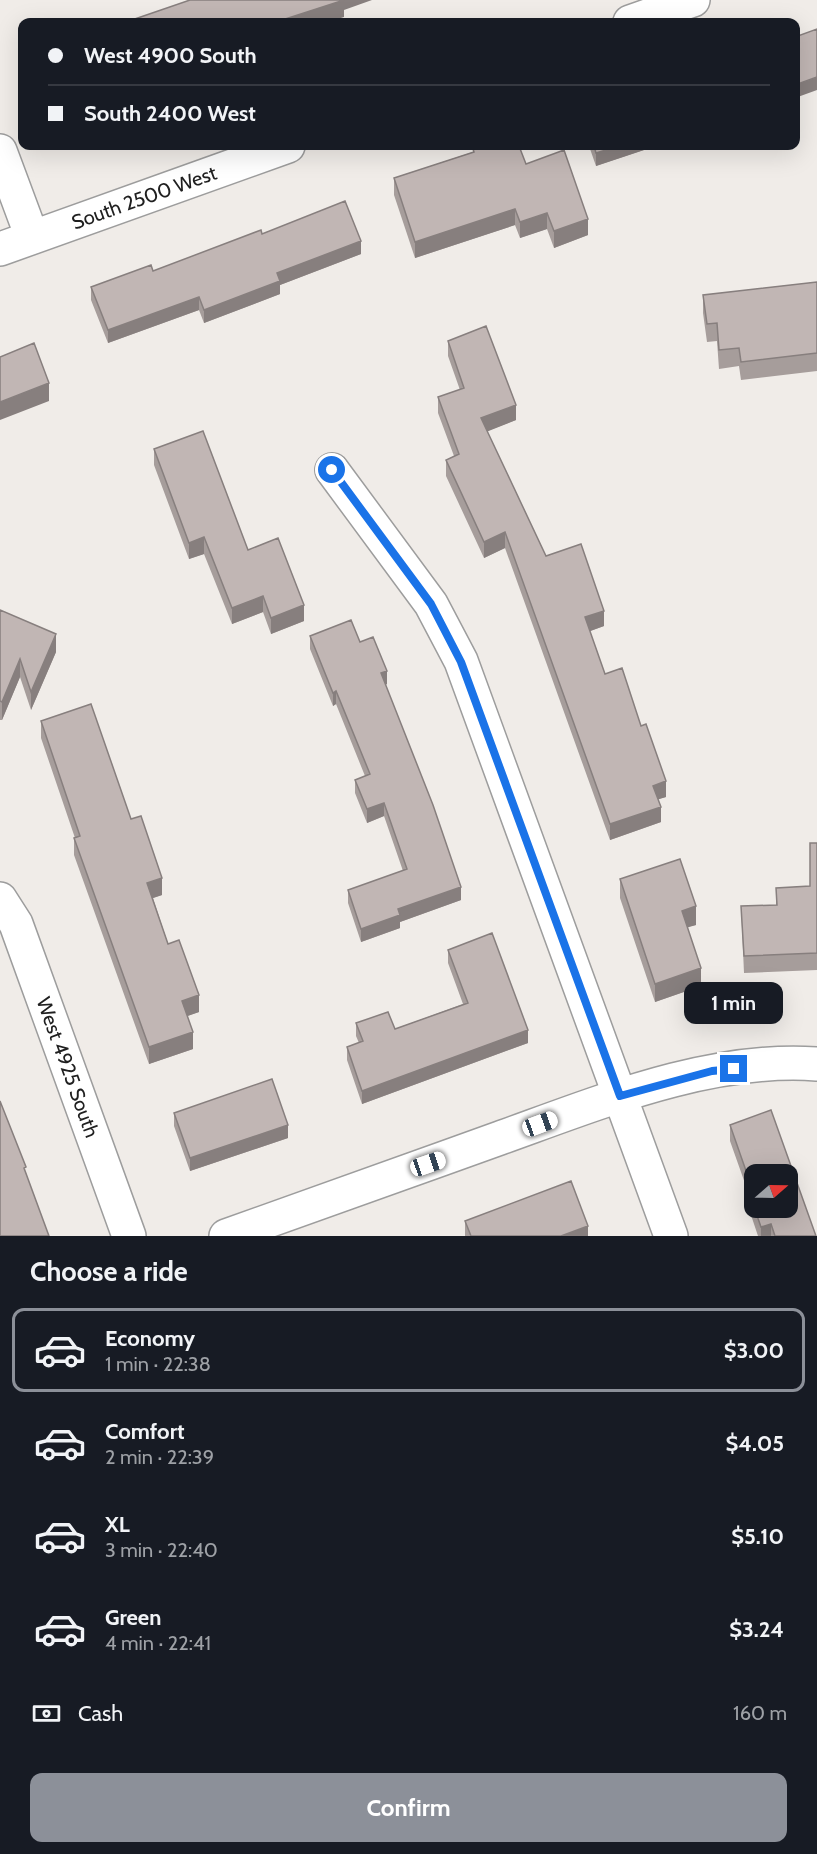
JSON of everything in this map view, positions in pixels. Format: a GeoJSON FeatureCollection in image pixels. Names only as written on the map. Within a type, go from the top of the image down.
{"type":"FeatureCollection","features":[{"type":"Feature","properties":{"kind":"street"},"geometry":{"type":"LineString","coordinates":[[641,18],[693,0]]}},
{"type":"Feature","properties":{"kind":"street","name":"South 2500 West"},"geometry":{"type":"LineString","coordinates":[[0,249],[277,150]]}},
{"type":"Feature","properties":{"kind":"street"},"geometry":{"type":"LineString","coordinates":[[0,151],[32,237]]}},
{"type":"Feature","properties":{"kind":"street"},"geometry":{"type":"LineString","coordinates":[[332,470],[431,604],[461,662],[670,1236]]}},
{"type":"Feature","properties":{"kind":"street","name":"West 4925 South"},"geometry":{"type":"LineString","coordinates":[[0,899],[15,924],[129,1236]]}},
{"type":"Feature","properties":{"kind":"street"},"geometry":{"type":"LineString","coordinates":[[226,1236],[620,1096],[712,1071],[798,1063],[817,1064]]}},
{"type":"Feature","properties":{"kind":"building"},"geometry":{"type":"Polygon","coordinates":[[[190,0],[344,0],[288,18],[138,18],[190,0]]]}},
{"type":"Feature","properties":{"kind":"building"},"geometry":{"type":"Polygon","coordinates":[[[817,29],[817,77],[800,83],[800,35],[817,29]]]}},
{"type":"Feature","properties":{"kind":"building"},"geometry":{"type":"Polygon","coordinates":[[[473,150],[521,150],[526,164],[564,150],[588,219],[554,231],[547,213],[520,222],[515,209],[415,242],[394,178],[474,152],[473,150]]]}},
{"type":"Feature","properties":{"kind":"building"},"geometry":{"type":"Polygon","coordinates":[[[345,201],[361,241],[277,273],[280,281],[204,310],[199,297],[108,330],[91,287],[151,265],[153,271],[261,230],[262,234],[345,201]]]}},
{"type":"Feature","properties":{"kind":"building"},"geometry":{"type":"Polygon","coordinates":[[[817,282],[817,353],[741,362],[739,348],[719,350],[717,323],[707,324],[703,295],[817,282]]]}},
{"type":"Feature","properties":{"kind":"building"},"geometry":{"type":"Polygon","coordinates":[[[486,326],[516,405],[481,418],[546,556],[581,544],[604,611],[585,617],[605,674],[622,668],[641,726],[646,724],[666,781],[653,786],[661,807],[610,824],[505,532],[484,542],[446,460],[459,454],[438,397],[464,388],[448,341],[486,326]]]}},
{"type":"Feature","properties":{"kind":"building"},"geometry":{"type":"Polygon","coordinates":[[[34,343],[49,383],[0,402],[0,357],[34,343]]]}},
{"type":"Feature","properties":{"kind":"building"},"geometry":{"type":"Polygon","coordinates":[[[203,431],[248,550],[278,538],[304,605],[271,618],[263,596],[232,608],[204,537],[189,543],[154,449],[203,431]]]}},
{"type":"Feature","properties":{"kind":"building"},"geometry":{"type":"Polygon","coordinates":[[[0,610],[56,634],[31,692],[20,659],[2,702],[0,701],[0,610]]]}},
{"type":"Feature","properties":{"kind":"building"},"geometry":{"type":"Polygon","coordinates":[[[351,620],[360,642],[373,637],[387,671],[381,673],[433,805],[461,887],[398,909],[400,915],[361,929],[348,890],[407,869],[384,803],[367,809],[355,780],[370,774],[336,691],[333,693],[310,636],[351,620]]]}},
{"type":"Feature","properties":{"kind":"building"},"geometry":{"type":"Polygon","coordinates":[[[91,704],[131,819],[141,816],[162,878],[147,883],[168,944],[179,940],[199,995],[182,1001],[193,1032],[149,1047],[74,838],[80,836],[41,721],[91,704]]]}},
{"type":"Feature","properties":{"kind":"building"},"geometry":{"type":"Polygon","coordinates":[[[810,843],[817,843],[817,953],[744,956],[741,906],[777,905],[776,888],[810,886],[810,843]]]}},
{"type":"Feature","properties":{"kind":"building"},"geometry":{"type":"Polygon","coordinates":[[[680,859],[696,906],[682,911],[701,968],[655,984],[620,879],[680,859]]]}},
{"type":"Feature","properties":{"kind":"building"},"geometry":{"type":"Polygon","coordinates":[[[492,933],[528,1030],[362,1091],[347,1047],[363,1041],[356,1023],[388,1012],[395,1029],[468,1003],[448,950],[492,933]]]}},
{"type":"Feature","properties":{"kind":"building"},"geometry":{"type":"Polygon","coordinates":[[[272,1079],[288,1125],[190,1158],[174,1113],[272,1079]]]}},
{"type":"Feature","properties":{"kind":"building"},"geometry":{"type":"Polygon","coordinates":[[[0,1101],[26,1167],[24,1168],[49,1236],[0,1236],[0,1101]]]}},
{"type":"Feature","properties":{"kind":"building"},"geometry":{"type":"Polygon","coordinates":[[[771,1110],[790,1164],[744,1165],[730,1125],[771,1110]]]}},
{"type":"Feature","properties":{"kind":"building"},"geometry":{"type":"Polygon","coordinates":[[[571,1181],[588,1226],[561,1236],[471,1236],[465,1221],[571,1181]]]}},
{"type":"Feature","properties":{"kind":"building"},"geometry":{"type":"Polygon","coordinates":[[[798,1186],[816,1236],[775,1236],[771,1224],[761,1227],[758,1218],[798,1218],[798,1186]]]}},
{"type":"Feature","properties":{"kind":"route"},"geometry":{"type":"LineString","coordinates":[[332,470],[431,604],[461,662],[620,1096],[712,1071],[734,1069]]}}]}
